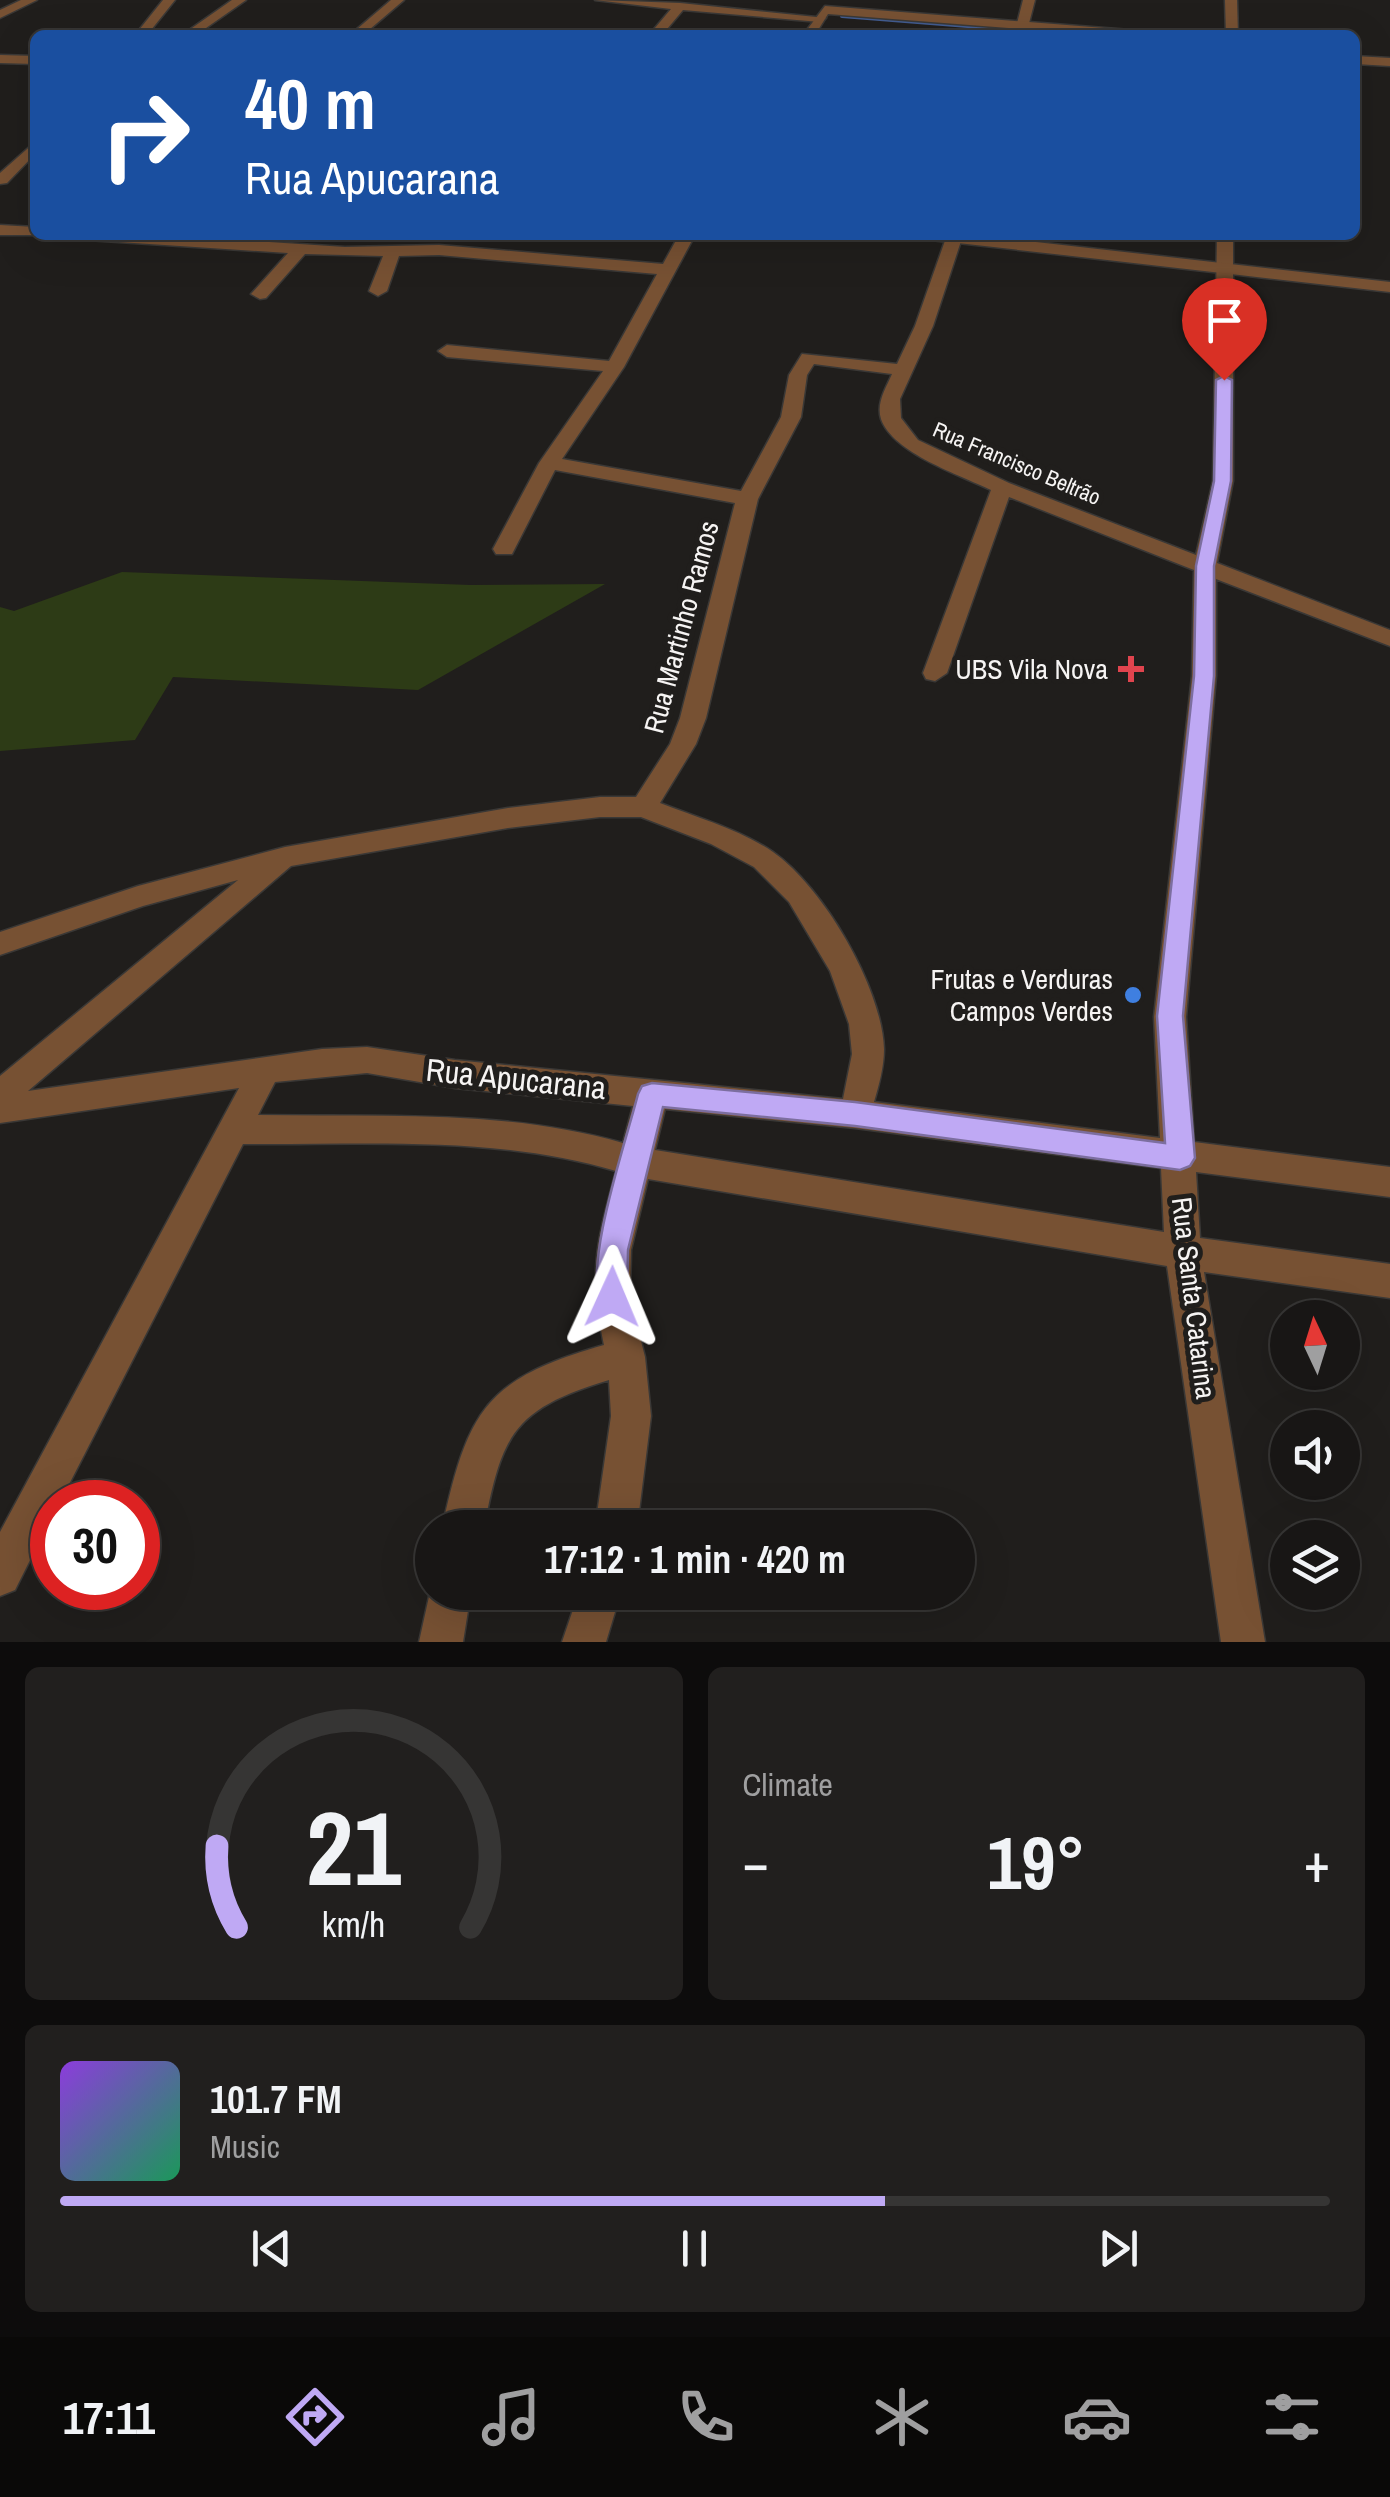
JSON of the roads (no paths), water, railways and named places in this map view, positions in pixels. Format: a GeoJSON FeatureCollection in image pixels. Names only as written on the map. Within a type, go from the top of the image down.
{"type":"FeatureCollection","features":[{"type":"Feature","properties":{"kind":"street"},"geometry":{"type":"LineString","coordinates":[[0,14],[31,0]]}},
{"type":"Feature","properties":{"kind":"street"},"geometry":{"type":"LineString","coordinates":[[146,30],[168,0]]}},
{"type":"Feature","properties":{"kind":"street"},"geometry":{"type":"LineString","coordinates":[[195,30],[240,0]]}},
{"type":"Feature","properties":{"kind":"street"},"geometry":{"type":"LineString","coordinates":[[362,30],[398,0]]}},
{"type":"Feature","properties":{"kind":"street"},"geometry":{"type":"LineString","coordinates":[[601,0],[826,9],[1021,30],[1029,0]]}},
{"type":"Feature","properties":{"kind":"street"},"geometry":{"type":"LineString","coordinates":[[1230,0],[1232,30]]}},
{"type":"Feature","properties":{"kind":"street"},"geometry":{"type":"LineString","coordinates":[[659,30],[680,6]]}},
{"type":"Feature","properties":{"kind":"street"},"geometry":{"type":"LineString","coordinates":[[1360,52],[1390,54]]}},
{"type":"Feature","properties":{"kind":"street"},"geometry":{"type":"LineString","coordinates":[[0,59],[30,60]]}},
{"type":"Feature","properties":{"kind":"street"},"geometry":{"type":"LineString","coordinates":[[1360,60],[1390,62]]}},
{"type":"Feature","properties":{"kind":"street"},"geometry":{"type":"LineString","coordinates":[[0,152],[30,150]]}},
{"type":"Feature","properties":{"kind":"street"},"geometry":{"type":"LineString","coordinates":[[7,181],[30,154]]}},
{"type":"Feature","properties":{"kind":"street"},"geometry":{"type":"LineString","coordinates":[[0,230],[30,232]]}},
{"type":"Feature","properties":{"kind":"street"},"geometry":{"type":"LineString","coordinates":[[80,257],[94,240]]}},
{"type":"Feature","properties":{"kind":"street"},"geometry":{"type":"LineString","coordinates":[[241,240],[300,250],[439,250],[668,270]]}},
{"type":"Feature","properties":{"kind":"street"},"geometry":{"type":"LineString","coordinates":[[439,250],[447,240]]}},
{"type":"Feature","properties":{"kind":"street"},"geometry":{"type":"LineString","coordinates":[[504,548],[549,463],[615,367],[684,240]]}},
{"type":"Feature","properties":{"kind":"street","name":"Rua Francisco Beltrão"},"geometry":{"type":"LineString","coordinates":[[954,240],[889,410],[900,432],[925,453],[1002,487],[1390,639]]}},
{"type":"Feature","properties":{"kind":"street"},"geometry":{"type":"LineString","coordinates":[[990,240],[1390,287]]}},
{"type":"Feature","properties":{"kind":"street","name":"Rua Santa Catarina"},"geometry":{"type":"LineString","coordinates":[[1225,240],[1223,481],[1205,566],[1204,676],[1170,1016],[1182,1241],[1242,1642]]}},
{"type":"Feature","properties":{"kind":"street"},"geometry":{"type":"LineString","coordinates":[[260,294],[300,250]]}},
{"type":"Feature","properties":{"kind":"street"},"geometry":{"type":"LineString","coordinates":[[378,291],[393,251]]}},
{"type":"Feature","properties":{"kind":"street"},"geometry":{"type":"LineString","coordinates":[[447,352],[615,367]]}},
{"type":"Feature","properties":{"kind":"street"},"geometry":{"type":"LineString","coordinates":[[746,500],[791,417],[798,375],[809,358],[902,370]]}},
{"type":"Feature","properties":{"kind":"street","name":"Rua Martinho Ramos"},"geometry":{"type":"LineString","coordinates":[[549,463],[746,500],[693,718],[683,744],[644,807]]}},
{"type":"Feature","properties":{"kind":"street"},"geometry":{"type":"LineString","coordinates":[[935,673],[1002,487]]}},
{"type":"Feature","properties":{"kind":"street"},"geometry":{"type":"LineString","coordinates":[[0,944],[138,897],[285,856],[544,813],[644,807],[764,859],[803,899],[846,973],[861,1010],[868,1048],[855,1114]]}},
{"type":"Feature","properties":{"kind":"street"},"geometry":{"type":"LineString","coordinates":[[0,1095],[285,856]]}},
{"type":"Feature","properties":{"kind":"street","name":"Rua Apucarana"},"geometry":{"type":"LineString","coordinates":[[0,1109],[263,1074],[322,1062],[366,1060],[455,1074],[855,1114],[1180,1167],[1390,1182]]}},
{"type":"Feature","properties":{"kind":"street"},"geometry":{"type":"LineString","coordinates":[[0,1575],[263,1074]]}},
{"type":"Feature","properties":{"kind":"street"},"geometry":{"type":"LineString","coordinates":[[618,1510],[631,1416],[626,1356],[612,1297],[613,1250],[652,1094]]}},
{"type":"Feature","properties":{"kind":"street"},"geometry":{"type":"LineString","coordinates":[[237,1129],[492,1133],[567,1142],[635,1162],[1182,1241],[1390,1281]]}},
{"type":"Feature","properties":{"kind":"street"},"geometry":{"type":"LineString","coordinates":[[468,1510],[485,1441],[509,1408],[550,1380],[626,1356]]}},
{"type":"Feature","properties":{"kind":"street"},"geometry":{"type":"LineString","coordinates":[[441,1642],[447,1610]]}},
{"type":"Feature","properties":{"kind":"street"},"geometry":{"type":"LineString","coordinates":[[584,1642],[594,1610]]}},
{"type":"Feature","properties":{"kind":"waterway"},"geometry":{"type":"LineString","coordinates":[[842,16],[1017,30]]}},
{"type":"Feature","properties":{"kind":"place","name":"UBS Vila Nova"},"geometry":{"type":"Point","coordinates":[1131,669]}},
{"type":"Feature","properties":{"kind":"place","name":"Frutas e Verduras Campos Verdes"},"geometry":{"type":"Point","coordinates":[1133,995]}}]}
